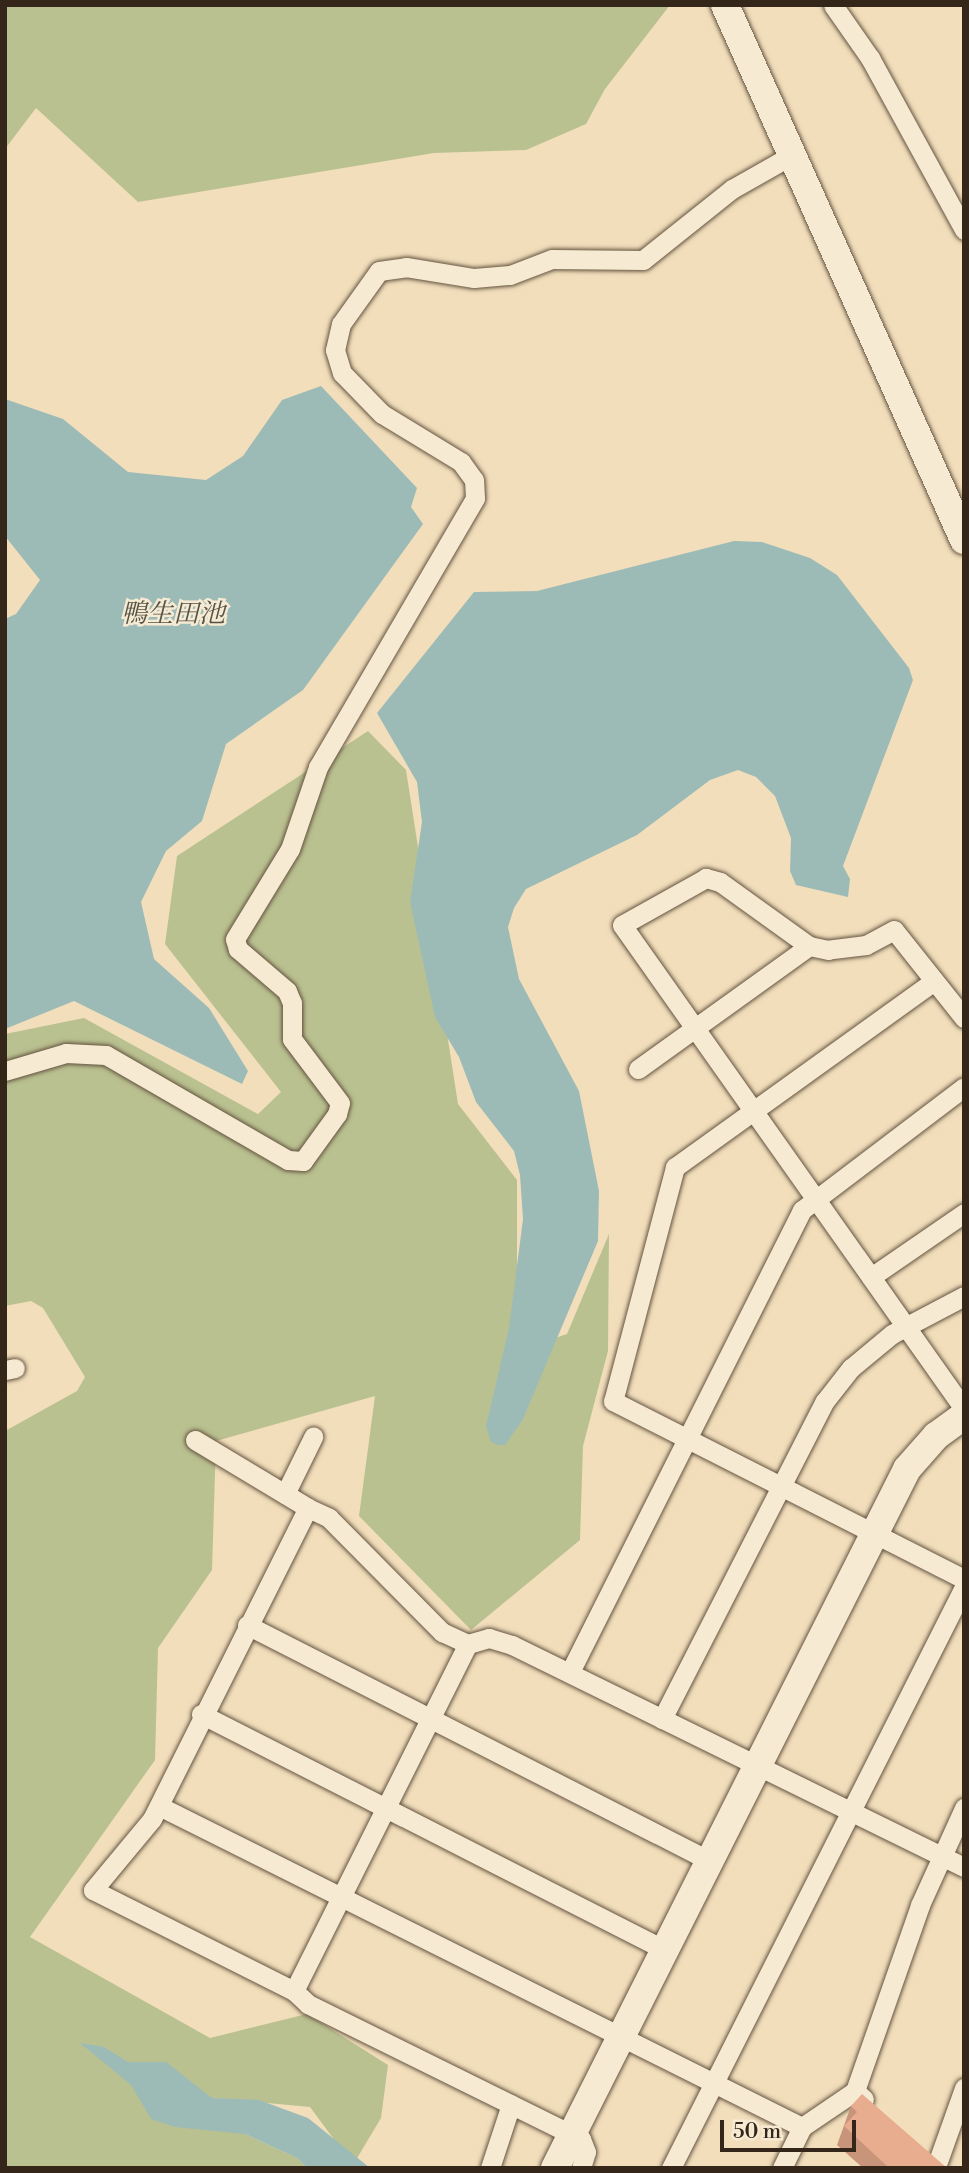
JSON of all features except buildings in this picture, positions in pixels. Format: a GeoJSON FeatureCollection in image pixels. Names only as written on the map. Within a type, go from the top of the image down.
{"type":"FeatureCollection","features":[{"type":"Feature","properties":{"kind":"street"},"geometry":{"type":"LineString","coordinates":[[725,5],[790,156],[964,540]]}},
{"type":"Feature","properties":{"kind":"street"},"geometry":{"type":"LineString","coordinates":[[833,5],[870,58],[964,230]]}},
{"type":"Feature","properties":{"kind":"street"},"geometry":{"type":"LineString","coordinates":[[5,1070],[66,1053],[106,1055],[288,1160],[303,1161],[337,1114],[340,1103],[298,1051],[287,991],[238,949],[234,939],[290,849],[318,767],[475,498],[474,481],[461,462],[382,414],[342,373],[335,350],[341,324],[379,271],[406,267],[474,278],[510,275],[552,258],[643,260],[732,189],[790,156]]}},
{"type":"Feature","properties":{"kind":"street"},"geometry":{"type":"LineString","coordinates":[[964,1018],[894,930],[866,944],[828,950],[809,946],[720,882],[706,878],[622,925],[813,1199],[964,1409]]}},
{"type":"Feature","properties":{"kind":"street"},"geometry":{"type":"LineString","coordinates":[[638,1069],[809,946]]}},
{"type":"Feature","properties":{"kind":"street"},"geometry":{"type":"LineString","coordinates":[[934,981],[675,1167],[669,1177],[614,1401],[964,1579]]}},
{"type":"Feature","properties":{"kind":"street"},"geometry":{"type":"LineString","coordinates":[[570,1672],[803,1210],[813,1199],[964,1087]]}},
{"type":"Feature","properties":{"kind":"street"},"geometry":{"type":"LineString","coordinates":[[871,1277],[964,1213]]}},
{"type":"Feature","properties":{"kind":"street"},"geometry":{"type":"LineString","coordinates":[[662,1719],[778,1486],[831,1393],[851,1368],[906,1325],[964,1296]]}},
{"type":"Feature","properties":{"kind":"street"},"geometry":{"type":"LineString","coordinates":[[555,2168],[907,1469],[936,1436],[964,1416]]}},
{"type":"Feature","properties":{"kind":"street"},"geometry":{"type":"LineString","coordinates":[[285,1494],[313,1437]]}},
{"type":"Feature","properties":{"kind":"street"},"geometry":{"type":"LineString","coordinates":[[195,1440],[329,1518],[442,1632],[468,1644],[489,1638],[512,1645],[849,1814],[939,1858],[964,1867]]}},
{"type":"Feature","properties":{"kind":"street"},"geometry":{"type":"LineString","coordinates":[[308,1508],[201,1714],[159,1806],[93,1890],[294,1991],[308,2004],[581,2139],[586,2152],[581,2168]]}},
{"type":"Feature","properties":{"kind":"street"},"geometry":{"type":"LineString","coordinates":[[671,2168],[964,1587]]}},
{"type":"Feature","properties":{"kind":"street"},"geometry":{"type":"LineString","coordinates":[[247,1625],[710,1861]]}},
{"type":"Feature","properties":{"kind":"street"},"geometry":{"type":"LineString","coordinates":[[294,1991],[468,1644]]}},
{"type":"Feature","properties":{"kind":"street"},"geometry":{"type":"LineString","coordinates":[[201,1714],[665,1950]]}},
{"type":"Feature","properties":{"kind":"street"},"geometry":{"type":"LineString","coordinates":[[159,1806],[802,2127]]}},
{"type":"Feature","properties":{"kind":"street"},"geometry":{"type":"LineString","coordinates":[[782,2168],[802,2127],[855,2091],[939,1858],[964,1808]]}},
{"type":"Feature","properties":{"kind":"street"},"geometry":{"type":"LineString","coordinates":[[916,2146],[938,2166],[964,2088]]}},
{"type":"Feature","properties":{"kind":"street"},"geometry":{"type":"LineString","coordinates":[[855,2091],[875,2109]]}},
{"type":"Feature","properties":{"kind":"street"},"geometry":{"type":"LineString","coordinates":[[490,2168],[511,2104]]}},
{"type":"Feature","properties":{"kind":"green space"},"geometry":{"type":"Polygon","coordinates":[[[5,5],[670,5],[605,89],[586,124],[526,150],[434,153],[138,202],[36,108],[5,149],[5,5]]]}},
{"type":"Feature","properties":{"kind":"green space"},"geometry":{"type":"Polygon","coordinates":[[[368,731],[406,770],[458,1104],[517,1180],[517,1351],[567,1334],[609,1234],[608,1351],[583,1446],[580,1540],[471,1630],[359,1516],[375,1396],[216,1441],[212,1570],[158,1648],[155,1760],[30,1937],[210,2038],[307,2014],[388,2065],[381,2118],[353,2165],[310,2107],[212,2098],[245,2134],[297,2158],[307,2168],[5,2168],[5,1431],[77,1391],[85,1377],[43,1308],[31,1301],[5,1306],[5,1034],[84,1018],[258,1114],[281,1092],[165,944],[177,856],[368,731]]]}},
{"type":"Feature","properties":{"kind":"water","name":"鴨生田池"},"geometry":{"type":"Polygon","coordinates":[[[321,386],[417,488],[411,507],[423,524],[303,690],[226,744],[202,821],[166,851],[141,902],[154,959],[209,1008],[248,1071],[242,1084],[74,1001],[5,1029],[5,619],[16,614],[40,580],[5,536],[5,399],[63,419],[128,472],[206,480],[243,456],[282,400],[321,386]]]}},
{"type":"Feature","properties":{"kind":"water"},"geometry":{"type":"Polygon","coordinates":[[[734,541],[762,542],[810,558],[837,575],[909,668],[913,680],[843,866],[850,879],[848,897],[796,885],[790,871],[791,838],[775,796],[756,777],[738,770],[710,780],[637,835],[526,889],[514,908],[508,927],[519,979],[579,1091],[599,1191],[598,1241],[523,1419],[505,1445],[498,1445],[491,1442],[486,1426],[509,1328],[523,1219],[520,1175],[514,1151],[476,1102],[459,1057],[435,1017],[410,902],[422,822],[417,782],[377,713],[474,592],[537,591],[734,541]]]}},
{"type":"Feature","properties":{"kind":"water"},"geometry":{"type":"Polygon","coordinates":[[[80,2043],[104,2047],[128,2062],[166,2062],[212,2098],[259,2100],[308,2118],[370,2168],[307,2168],[297,2158],[245,2134],[175,2127],[151,2119],[131,2085],[80,2043]]]}}]}
